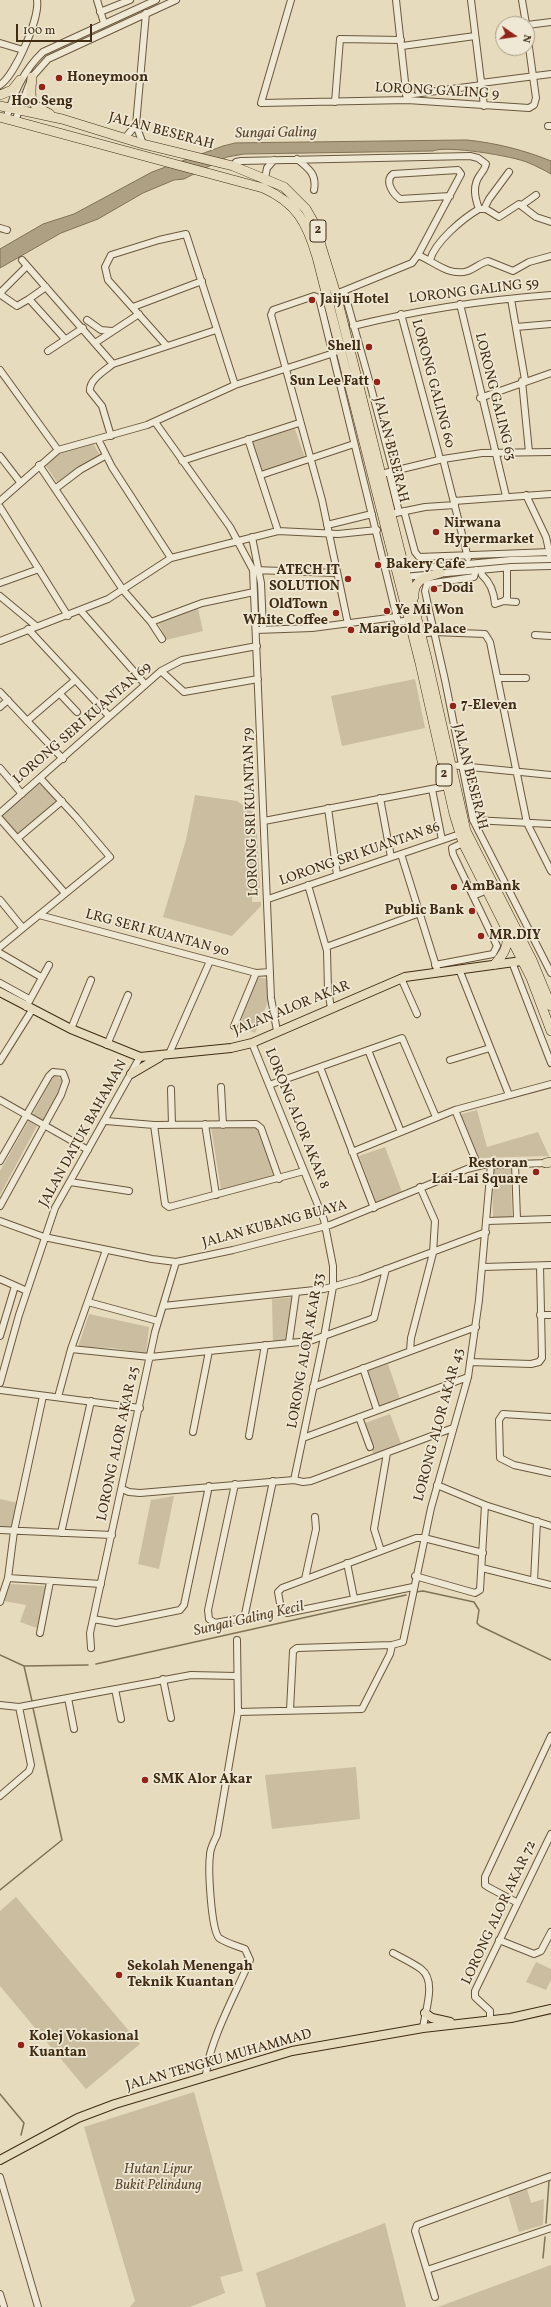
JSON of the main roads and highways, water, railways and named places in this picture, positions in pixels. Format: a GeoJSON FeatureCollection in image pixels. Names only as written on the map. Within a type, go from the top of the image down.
{"type":"FeatureCollection","features":[{"type":"Feature","properties":{"kind":"highway"},"geometry":{"type":"LineString","coordinates":[[29,74],[30,94],[35,106],[62,119]]}},
{"type":"Feature","properties":{"kind":"highway"},"geometry":{"type":"LineString","coordinates":[[0,95],[12,90],[20,80]]}},
{"type":"Feature","properties":{"kind":"highway","name":"JALAN BESERAH"},"geometry":{"type":"LineString","coordinates":[[5,107],[62,119],[143,144],[233,166],[284,187],[306,208],[321,239],[340,292],[341,351],[358,383],[388,472],[410,620],[447,786],[462,838],[505,927],[527,960]]}},
{"type":"Feature","properties":{"kind":"highway","name":"JALAN BESERAH"},"geometry":{"type":"LineString","coordinates":[[7,119],[53,130],[160,161],[211,173],[263,188],[279,195],[299,214],[312,242],[341,351],[394,513]]}},
{"type":"Feature","properties":{"kind":"highway"},"geometry":{"type":"LineString","coordinates":[[414,606],[413,589],[416,583],[425,577],[440,573]]}},
{"type":"Feature","properties":{"kind":"highway","name":"JALAN BESERAH"},"geometry":{"type":"LineString","coordinates":[[402,574],[414,606],[421,634],[466,831],[535,977],[551,1006]]}},
{"type":"Feature","properties":{"kind":"highway"},"geometry":{"type":"LineString","coordinates":[[495,964],[502,956],[506,947],[507,937],[505,927]]}},
{"type":"Feature","properties":{"kind":"highway","name":"JALAN BESERAH"},"geometry":{"type":"LineString","coordinates":[[535,977],[551,1031]]}},
{"type":"Feature","properties":{"kind":"main road","name":"JALAN ALOR AKAR"},"geometry":{"type":"LineString","coordinates":[[0,992],[29,1005],[71,1029],[107,1045],[140,1057],[231,1048],[252,1043],[401,978],[437,968],[459,969],[527,960]]}},
{"type":"Feature","properties":{"kind":"main road"},"geometry":{"type":"LineString","coordinates":[[131,1074],[167,1054]]}},
{"type":"Feature","properties":{"kind":"main road","name":"JALAN TENGKU MUHAMMAD"},"geometry":{"type":"LineString","coordinates":[[0,2160],[78,2118],[115,2104],[292,2051],[423,2028],[525,2016],[551,2009]]}},
{"type":"Feature","properties":{"kind":"main road"},"geometry":{"type":"LineString","coordinates":[[425,2013],[432,2018],[458,2024]]}},
{"type":"Feature","properties":{"kind":"waterway","name":"Sungai Galing Kecil"},"geometry":{"type":"LineString","coordinates":[[415,1592],[423,1591],[474,1602],[479,1610],[477,1623],[480,1626],[551,1660]]}},
{"type":"Feature","properties":{"kind":"waterway","name":"Sungai Galing Kecil"},"geometry":{"type":"LineString","coordinates":[[96,1664],[406,1595]]}},
{"type":"Feature","properties":{"kind":"waterway","name":"Sungai Galing Kecil"},"geometry":{"type":"LineString","coordinates":[[0,1655],[24,1666],[88,1665]]}},
{"type":"Feature","properties":{"kind":"waterway"},"geometry":{"type":"LineString","coordinates":[[24,1666],[32,1701]]}},
{"type":"Feature","properties":{"kind":"waterway"},"geometry":{"type":"LineString","coordinates":[[0,1890],[62,1840],[33,1708]]}},
{"type":"Feature","properties":{"kind":"waterway"},"geometry":{"type":"LineString","coordinates":[[0,2094],[24,2123],[21,2135]]}},
{"type":"Feature","properties":{"kind":"waterway"},"geometry":{"type":"LineString","coordinates":[[546,2223],[549,2181]]}},
{"type":"Feature","properties":{"kind":"waterway"},"geometry":{"type":"LineString","coordinates":[[543,2258],[545,2237]]}},
{"type":"Feature","properties":{"kind":"place","name":"Honeymoon"},"geometry":{"type":"Point","coordinates":[59,78]}},
{"type":"Feature","properties":{"kind":"place","name":"Hoo Seng"},"geometry":{"type":"Point","coordinates":[42,87]}},
{"type":"Feature","properties":{"kind":"place","name":"Jaiju Hotel"},"geometry":{"type":"Point","coordinates":[312,300]}},
{"type":"Feature","properties":{"kind":"place","name":"Shell"},"geometry":{"type":"Point","coordinates":[369,347]}},
{"type":"Feature","properties":{"kind":"place","name":"Sun Lee Fatt"},"geometry":{"type":"Point","coordinates":[377,382]}},
{"type":"Feature","properties":{"kind":"place","name":"Nirwana Hypermarket"},"geometry":{"type":"Point","coordinates":[436,532]}},
{"type":"Feature","properties":{"kind":"place","name":"Bakery Cafe"},"geometry":{"type":"Point","coordinates":[378,565]}},
{"type":"Feature","properties":{"kind":"place","name":"ATECH IT SOLUTION"},"geometry":{"type":"Point","coordinates":[348,579]}},
{"type":"Feature","properties":{"kind":"place","name":"Dodi"},"geometry":{"type":"Point","coordinates":[434,589]}},
{"type":"Feature","properties":{"kind":"place","name":"Ye Mi Won"},"geometry":{"type":"Point","coordinates":[387,611]}},
{"type":"Feature","properties":{"kind":"place","name":"OldTown White Coffee"},"geometry":{"type":"Point","coordinates":[336,613]}},
{"type":"Feature","properties":{"kind":"place","name":"Marigold Palace"},"geometry":{"type":"Point","coordinates":[351,630]}},
{"type":"Feature","properties":{"kind":"place","name":"7-Eleven"},"geometry":{"type":"Point","coordinates":[453,706]}},
{"type":"Feature","properties":{"kind":"place","name":"AmBank"},"geometry":{"type":"Point","coordinates":[454,887]}},
{"type":"Feature","properties":{"kind":"place","name":"Public Bank"},"geometry":{"type":"Point","coordinates":[472,911]}},
{"type":"Feature","properties":{"kind":"place","name":"MR.DIY"},"geometry":{"type":"Point","coordinates":[481,936]}},
{"type":"Feature","properties":{"kind":"place","name":"Restoran Lai-Lai Square"},"geometry":{"type":"Point","coordinates":[536,1172]}},
{"type":"Feature","properties":{"kind":"place","name":"SMK Alor Akar"},"geometry":{"type":"Point","coordinates":[145,1780]}},
{"type":"Feature","properties":{"kind":"place","name":"Sekolah Menengah Teknik Kuantan"},"geometry":{"type":"Point","coordinates":[119,1975]}},
{"type":"Feature","properties":{"kind":"place","name":"Kolej Vokasional Kuantan"},"geometry":{"type":"Point","coordinates":[21,2045]}},
{"type":"Feature","properties":{"kind":"water label","name":"Sungai Galing"},"geometry":{"type":"Point","coordinates":[276,134]}},
{"type":"Feature","properties":{"kind":"park label","name":"Hutan Lipur Bukit Pelindung"},"geometry":{"type":"Point","coordinates":[158,2178]}}]}
